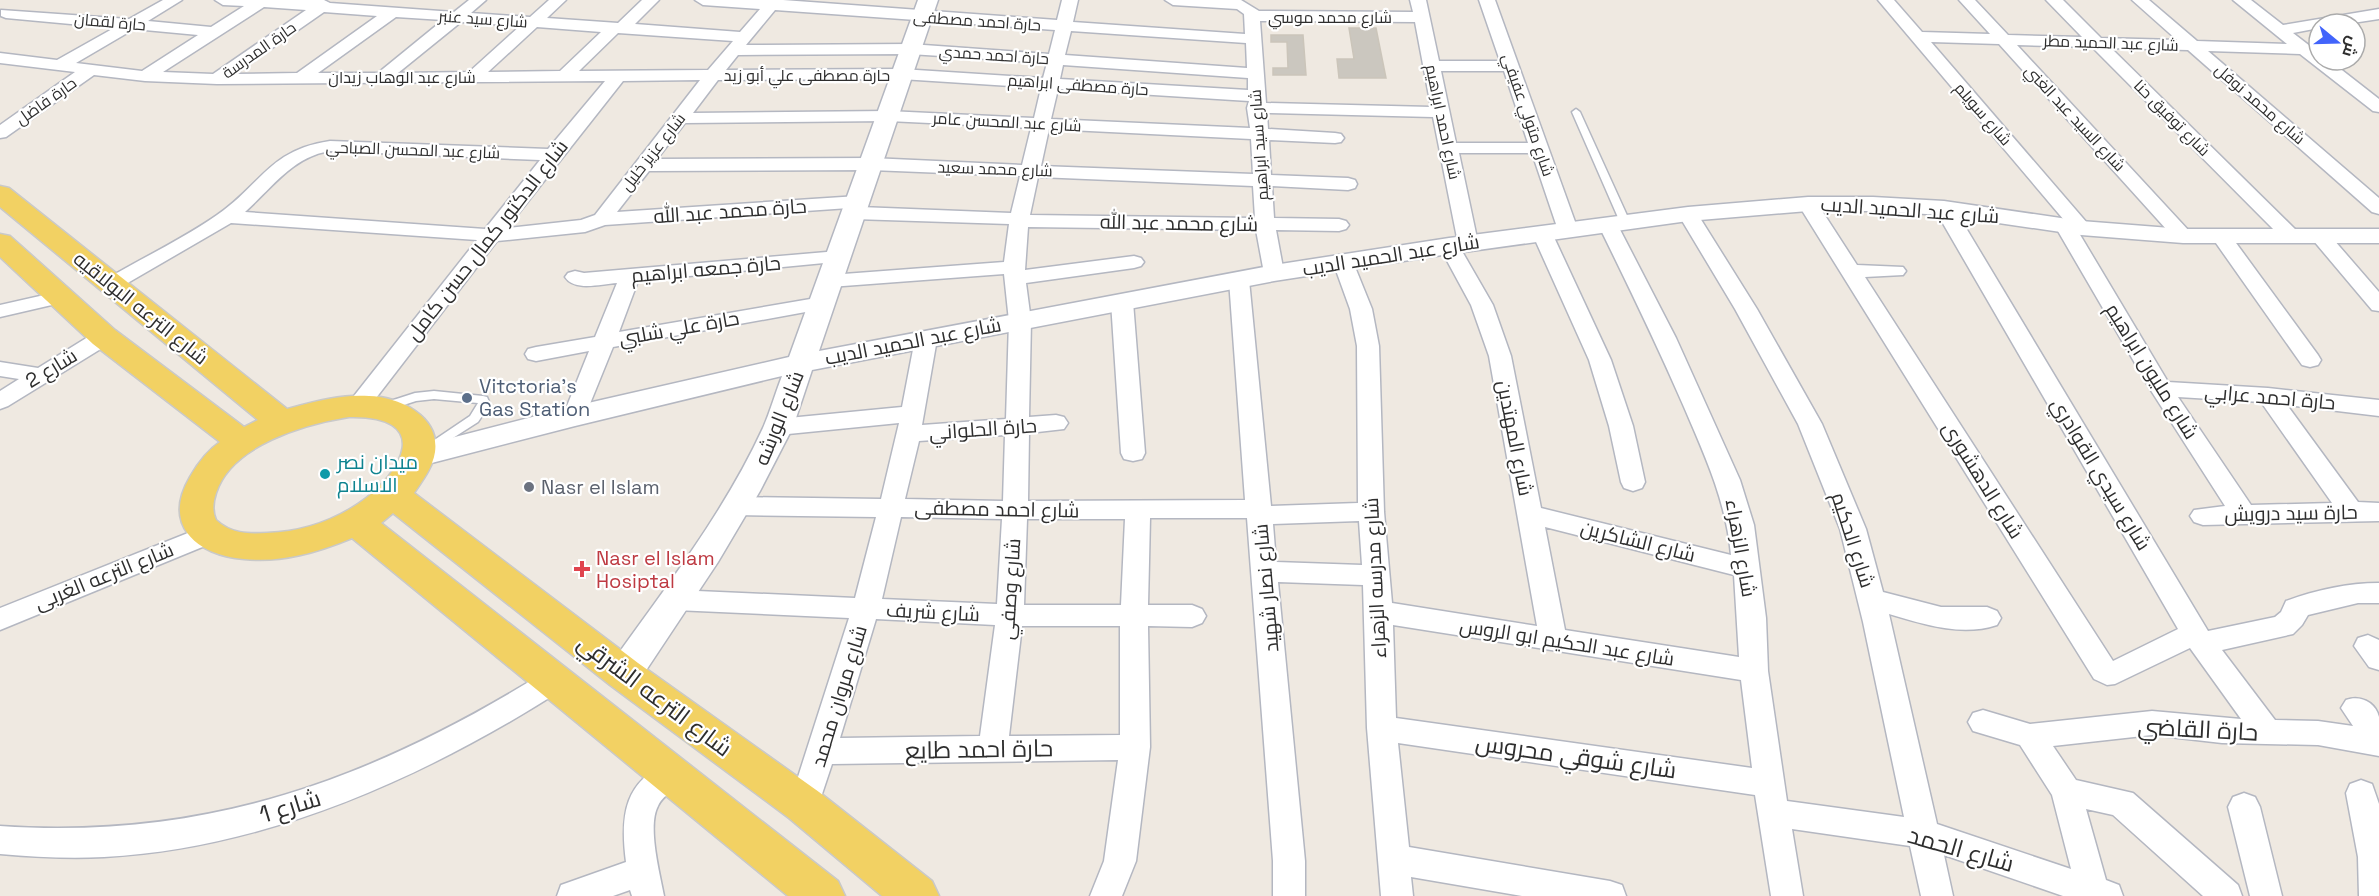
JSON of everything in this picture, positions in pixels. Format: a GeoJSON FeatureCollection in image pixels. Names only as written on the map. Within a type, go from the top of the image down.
{"type":"FeatureCollection","features":[{"type":"Feature","properties":{"kind":"main road","name":"شارع الترعه البولاقيه"},"geometry":{"type":"LineString","coordinates":[[0,194],[282,422]]}},
{"type":"Feature","properties":{"kind":"main road","name":"شارع الترعه البولاقيه"},"geometry":{"type":"LineString","coordinates":[[0,242],[104,337],[243,443]]}},
{"type":"Feature","properties":{"kind":"main road"},"geometry":{"type":"LineString","coordinates":[[371,407],[410,420],[421,441],[420,456],[410,476],[393,495],[355,521],[314,538],[272,547],[235,545],[220,541],[208,534],[200,524],[195,511],[202,484],[212,470],[243,443],[282,422],[321,410],[371,407]]}},
{"type":"Feature","properties":{"kind":"main road","name":"شارع الترعه الشرقي"},"geometry":{"type":"LineString","coordinates":[[393,495],[624,674],[804,805],[916,896]]}},
{"type":"Feature","properties":{"kind":"main road"},"geometry":{"type":"LineString","coordinates":[[355,521],[822,896]]}},
{"type":"Feature","properties":{"kind":"street"},"geometry":{"type":"LineString","coordinates":[[3,15],[32,0]]}},
{"type":"Feature","properties":{"kind":"street"},"geometry":{"type":"LineString","coordinates":[[62,64],[174,0]]}},
{"type":"Feature","properties":{"kind":"street","name":"شارع سيد عنبر"},"geometry":{"type":"LineString","coordinates":[[223,0],[325,4],[391,13],[619,28],[739,43]]}},
{"type":"Feature","properties":{"kind":"street"},"geometry":{"type":"LineString","coordinates":[[384,76],[478,0]]}},
{"type":"Feature","properties":{"kind":"street"},"geometry":{"type":"LineString","coordinates":[[473,77],[558,0]]}},
{"type":"Feature","properties":{"kind":"street"},"geometry":{"type":"LineString","coordinates":[[565,76],[651,0]]}},
{"type":"Feature","properties":{"kind":"street","name":"حارة احمد مصطفى"},"geometry":{"type":"LineString","coordinates":[[703,0],[925,8],[1062,27],[1252,39]]}},
{"type":"Feature","properties":{"kind":"street","name":"شارع وصفي"},"geometry":{"type":"LineString","coordinates":[[993,748],[1010,615],[1020,321],[1014,273],[1019,220],[1070,0]]}},
{"type":"Feature","properties":{"kind":"street","name":"شارع محمد موسي"},"geometry":{"type":"LineString","coordinates":[[1173,0],[1241,5],[1248,8],[1252,16],[1420,8]]}},
{"type":"Feature","properties":{"kind":"street","name":"شارع متولي عفيفي"},"geometry":{"type":"LineString","coordinates":[[1487,0],[1568,230]]}},
{"type":"Feature","properties":{"kind":"street","name":"شارع سويلم"},"geometry":{"type":"LineString","coordinates":[[1886,0],[2073,227]]}},
{"type":"Feature","properties":{"kind":"street","name":"شارع السيد عبد الغني"},"geometry":{"type":"LineString","coordinates":[[1967,0],[2183,236]]}},
{"type":"Feature","properties":{"kind":"street","name":"شارع توفيق حنا"},"geometry":{"type":"LineString","coordinates":[[2054,0],[2290,237]]}},
{"type":"Feature","properties":{"kind":"street","name":"شارع محمد نوفل"},"geometry":{"type":"LineString","coordinates":[[2140,0],[2379,208]]}},
{"type":"Feature","properties":{"kind":"street"},"geometry":{"type":"LineString","coordinates":[[2241,0],[2375,101]]}},
{"type":"Feature","properties":{"kind":"street","name":"شارع عزيز خليل"},"geometry":{"type":"LineString","coordinates":[[602,219],[679,117],[773,2]]}},
{"type":"Feature","properties":{"kind":"street"},"geometry":{"type":"LineString","coordinates":[[145,76],[260,3]]}},
{"type":"Feature","properties":{"kind":"street","name":"حارة المدرسة"},"geometry":{"type":"LineString","coordinates":[[217,79],[325,4]]}},
{"type":"Feature","properties":{"kind":"street","name":"شارع الورشه"},"geometry":{"type":"LineString","coordinates":[[624,674],[735,506],[759,467],[778,427],[925,8]]}},
{"type":"Feature","properties":{"kind":"street","name":"شارع احمد ابراهيم"},"geometry":{"type":"LineString","coordinates":[[1420,8],[1448,148],[1459,245]]}},
{"type":"Feature","properties":{"kind":"street"},"geometry":{"type":"LineString","coordinates":[[301,78],[391,13]]}},
{"type":"Feature","properties":{"kind":"street"},"geometry":{"type":"LineString","coordinates":[[2280,30],[2379,14]]}},
{"type":"Feature","properties":{"kind":"street","name":"حارة لقمان"},"geometry":{"type":"LineString","coordinates":[[3,15],[214,32]]}},
{"type":"Feature","properties":{"kind":"street","name":"شارع سيد ابراهيم"},"geometry":{"type":"LineString","coordinates":[[1252,16],[1265,224],[1274,273]]}},
{"type":"Feature","properties":{"kind":"street","name":"شارع عبد الحميد مطر"},"geometry":{"type":"LineString","coordinates":[[1917,37],[2304,49]]}},
{"type":"Feature","properties":{"kind":"street","name":"حارة احمد حمدي"},"geometry":{"type":"LineString","coordinates":[[739,43],[906,62],[1056,59],[1254,73]]}},
{"type":"Feature","properties":{"kind":"street","name":"شارع عبد الوهاب زيدان"},"geometry":{"type":"LineString","coordinates":[[0,58],[145,76],[217,79],[713,75]]}},
{"type":"Feature","properties":{"kind":"street"},"geometry":{"type":"LineString","coordinates":[[0,75],[27,61]]}},
{"type":"Feature","properties":{"kind":"street","name":"حارة مصطفى علي أبو زيد"},"geometry":{"type":"LineString","coordinates":[[713,75],[906,62]]}},
{"type":"Feature","properties":{"kind":"street","name":"حارة مصطفى ابراهيم"},"geometry":{"type":"LineString","coordinates":[[906,62],[1051,84],[1256,102],[1440,112]]}},
{"type":"Feature","properties":{"kind":"street"},"geometry":{"type":"LineString","coordinates":[[1432,66],[1510,66]]}},
{"type":"Feature","properties":{"kind":"street","name":"حارة فاضل"},"geometry":{"type":"LineString","coordinates":[[0,134],[92,68]]}},
{"type":"Feature","properties":{"kind":"street","name":"شارع الدكتور كمال حسن كامل"},"geometry":{"type":"LineString","coordinates":[[371,407],[552,155],[618,76]]}},
{"type":"Feature","properties":{"kind":"street","name":"شارع عبد المحسن عامر"},"geometry":{"type":"LineString","coordinates":[[679,117],[888,116],[1335,138]]}},
{"type":"Feature","properties":{"kind":"street","name":"شارع عبد المحسن الصباحي"},"geometry":{"type":"LineString","coordinates":[[112,284],[228,217],[292,156],[320,146],[552,155]]}},
{"type":"Feature","properties":{"kind":"street"},"geometry":{"type":"LineString","coordinates":[[1448,148],[1539,148]]}},
{"type":"Feature","properties":{"kind":"street","name":"شارع محمد سعيد"},"geometry":{"type":"LineString","coordinates":[[642,165],[871,164],[1348,184]]}},
{"type":"Feature","properties":{"kind":"street","name":"شارع عبد الحميد الديب"},"geometry":{"type":"LineString","coordinates":[[420,456],[575,416],[801,363],[1020,321],[1274,273],[1688,214],[1808,204],[1874,204],[1944,208],[2073,227],[2183,236],[2379,236]]}},
{"type":"Feature","properties":{"kind":"street","name":"شارع الدهشورى"},"geometry":{"type":"LineString","coordinates":[[1808,204],[2107,674],[2115,673],[2198,638],[2283,626],[2292,618],[2296,608],[2304,605],[2358,593],[2379,593]]}},
{"type":"Feature","properties":{"kind":"street","name":"حارة محمد عبد الله"},"geometry":{"type":"LineString","coordinates":[[602,219],[856,208]]}},
{"type":"Feature","properties":{"kind":"street","name":"شارع محمد عبد الله"},"geometry":{"type":"LineString","coordinates":[[856,208],[1019,220],[1339,225]]}},
{"type":"Feature","properties":{"kind":"street","name":"شارع سيدي القوادري"},"geometry":{"type":"LineString","coordinates":[[1944,208],[2198,638],[2268,733]]}},
{"type":"Feature","properties":{"kind":"street","name":"شارع الحكيم"},"geometry":{"type":"LineString","coordinates":[[1688,214],[1746,309],[1810,424],[1853,529],[1872,599],[1937,896]]}},
{"type":"Feature","properties":{"kind":"street"},"geometry":{"type":"LineString","coordinates":[[228,217],[493,235],[585,226],[602,219]]}},
{"type":"Feature","properties":{"kind":"street","name":"شارع الزهراء"},"geometry":{"type":"LineString","coordinates":[[1617,223],[1728,480],[1741,525],[1752,618],[1754,671],[1787,896]]}},
{"type":"Feature","properties":{"kind":"street","name":"شارع مليون ابراهيم"},"geometry":{"type":"LineString","coordinates":[[2073,227],[2161,389],[2243,513]]}},
{"type":"Feature","properties":{"kind":"street"},"geometry":{"type":"LineString","coordinates":[[1542,233],[1600,360],[1621,426],[1633,482]]}},
{"type":"Feature","properties":{"kind":"street"},"geometry":{"type":"LineString","coordinates":[[2221,236],[2310,360]]}},
{"type":"Feature","properties":{"kind":"street"},"geometry":{"type":"LineString","coordinates":[[2320,236],[2378,302]]}},
{"type":"Feature","properties":{"kind":"street","name":"شارع المهتدين"},"geometry":{"type":"LineString","coordinates":[[1459,245],[1467,274],[1492,330],[1500,356],[1514,441],[1553,639]]}},
{"type":"Feature","properties":{"kind":"street","name":"حارة جمعه ابراهيم"},"geometry":{"type":"LineString","coordinates":[[574,277],[580,280],[630,276],[830,280],[1014,273],[1134,262]]}},
{"type":"Feature","properties":{"kind":"street","name":"شارع مدرسه الزهراء"},"geometry":{"type":"LineString","coordinates":[[1343,262],[1361,309],[1368,346],[1371,512],[1379,612],[1382,728],[1397,896]]}},
{"type":"Feature","properties":{"kind":"street"},"geometry":{"type":"LineString","coordinates":[[1851,271],[1896,271]]}},
{"type":"Feature","properties":{"kind":"street"},"geometry":{"type":"LineString","coordinates":[[575,416],[630,276]]}},
{"type":"Feature","properties":{"kind":"street","name":"حارة علي شلبي"},"geometry":{"type":"LineString","coordinates":[[536,354],[603,342],[830,280]]}},
{"type":"Feature","properties":{"kind":"street","name":"شارع نصار شهيد"},"geometry":{"type":"LineString","coordinates":[[1239,280],[1289,861],[1289,896]]}},
{"type":"Feature","properties":{"kind":"street"},"geometry":{"type":"LineString","coordinates":[[0,311],[62,297]]}},
{"type":"Feature","properties":{"kind":"street"},"geometry":{"type":"LineString","coordinates":[[1122,302],[1132,453]]}},
{"type":"Feature","properties":{"kind":"street","name":"شارع 2"},"geometry":{"type":"LineString","coordinates":[[1,399],[104,337]]}},
{"type":"Feature","properties":{"kind":"street","name":"شارع مروان محمد"},"geometry":{"type":"LineString","coordinates":[[804,805],[823,751],[866,609],[911,424],[926,339]]}},
{"type":"Feature","properties":{"kind":"street"},"geometry":{"type":"LineString","coordinates":[[0,369],[39,375]]}},
{"type":"Feature","properties":{"kind":"street","name":"حارة احمد عرابي"},"geometry":{"type":"LineString","coordinates":[[2161,389],[2268,395],[2379,408]]}},
{"type":"Feature","properties":{"kind":"street"},"geometry":{"type":"LineString","coordinates":[[2268,395],[2351,511]]}},
{"type":"Feature","properties":{"kind":"street","name":"حارة الحلواني"},"geometry":{"type":"LineString","coordinates":[[778,427],[911,424],[1016,426],[1056,423]]}},
{"type":"Feature","properties":{"kind":"street","name":"شارع احمد مصطفى"},"geometry":{"type":"LineString","coordinates":[[735,506],[1371,512]]}},
{"type":"Feature","properties":{"kind":"street"},"geometry":{"type":"LineString","coordinates":[[1106,896],[1120,861],[1135,747],[1134,616],[1138,510]]}},
{"type":"Feature","properties":{"kind":"street","name":"حارة سيد درويش"},"geometry":{"type":"LineString","coordinates":[[2203,516],[2243,513],[2379,512]]}},
{"type":"Feature","properties":{"kind":"street","name":"شارع الشاكرين"},"geometry":{"type":"LineString","coordinates":[[1530,514],[1746,568]]}},
{"type":"Feature","properties":{"kind":"street","name":"شارع الترعه الغربى"},"geometry":{"type":"LineString","coordinates":[[0,619],[208,534]]}},
{"type":"Feature","properties":{"kind":"street"},"geometry":{"type":"LineString","coordinates":[[1264,572],[1376,575]]}},
{"type":"Feature","properties":{"kind":"street"},"geometry":{"type":"LineString","coordinates":[[1872,599],[1941,618],[1987,618]]}},
{"type":"Feature","properties":{"kind":"street","name":"شارع شريف"},"geometry":{"type":"LineString","coordinates":[[675,600],[1010,615],[1192,616]]}},
{"type":"Feature","properties":{"kind":"street","name":"شارع عبد الحكيم ابو الروس"},"geometry":{"type":"LineString","coordinates":[[1379,612],[1754,671]]}},
{"type":"Feature","properties":{"kind":"street","name":"شارع 1"},"geometry":{"type":"LineString","coordinates":[[0,840],[27,843],[101,843],[180,833],[261,815],[342,789],[419,758],[490,721],[555,680]]}},
{"type":"Feature","properties":{"kind":"street"},"geometry":{"type":"LineString","coordinates":[[2356,708],[2379,740]]}},
{"type":"Feature","properties":{"kind":"street","name":"حارة القاضي"},"geometry":{"type":"LineString","coordinates":[[1983,723],[2030,735],[2152,723],[2268,733],[2318,733],[2379,740]]}},
{"type":"Feature","properties":{"kind":"street","name":"شارع شوقي محروس"},"geometry":{"type":"LineString","coordinates":[[1382,728],[1772,799]]}},
{"type":"Feature","properties":{"kind":"street"},"geometry":{"type":"LineString","coordinates":[[2030,735],[2066,791],[2097,894]]}},
{"type":"Feature","properties":{"kind":"street","name":"حارة احمد طايع"},"geometry":{"type":"LineString","coordinates":[[823,751],[1135,747]]}},
{"type":"Feature","properties":{"kind":"street"},"geometry":{"type":"LineString","coordinates":[[573,896],[646,883],[639,814],[645,799],[653,788],[672,775]]}},
{"type":"Feature","properties":{"kind":"street"},"geometry":{"type":"LineString","coordinates":[[2066,791],[2122,803],[2226,896]]}},
{"type":"Feature","properties":{"kind":"street"},"geometry":{"type":"LineString","coordinates":[[2361,793],[2377,870],[2375,896]]}},
{"type":"Feature","properties":{"kind":"street","name":"شارع الحمد"},"geometry":{"type":"LineString","coordinates":[[1772,799],[1924,834],[2097,894]]}},
{"type":"Feature","properties":{"kind":"street"},"geometry":{"type":"LineString","coordinates":[[2244,807],[2266,896]]}},
{"type":"Feature","properties":{"kind":"street"},"geometry":{"type":"LineString","coordinates":[[1392,859],[1611,896]]}},
{"type":"Feature","properties":{"kind":"lane"},"geometry":{"type":"LineString","coordinates":[[1576,112],[1617,223]]}},
{"type":"Feature","properties":{"kind":"lane"},"geometry":{"type":"LineString","coordinates":[[371,407],[434,395],[483,400],[484,404],[474,419],[420,456]]}},
{"type":"Feature","properties":{"kind":"building"},"geometry":{"type":"Polygon","coordinates":[[[1349,28],[1376,28],[1386,78],[1339,78],[1337,59],[1354,59],[1349,28]]]}},
{"type":"Feature","properties":{"kind":"building"},"geometry":{"type":"Polygon","coordinates":[[[1271,35],[1303,35],[1306,75],[1273,75],[1273,68],[1288,68],[1287,42],[1271,42],[1271,35]]]}},
{"type":"Feature","properties":{"kind":"place","name":"Vitctoria's Gas Station"},"geometry":{"type":"Point","coordinates":[467,398]}},
{"type":"Feature","properties":{"kind":"place","name":"ميدان نصر الاسلام"},"geometry":{"type":"Point","coordinates":[325,474]}},
{"type":"Feature","properties":{"kind":"place","name":"Nasr el Islam"},"geometry":{"type":"Point","coordinates":[529,487]}},
{"type":"Feature","properties":{"kind":"place","name":"Nasr el Islam Hosiptal"},"geometry":{"type":"Point","coordinates":[582,569]}}]}
